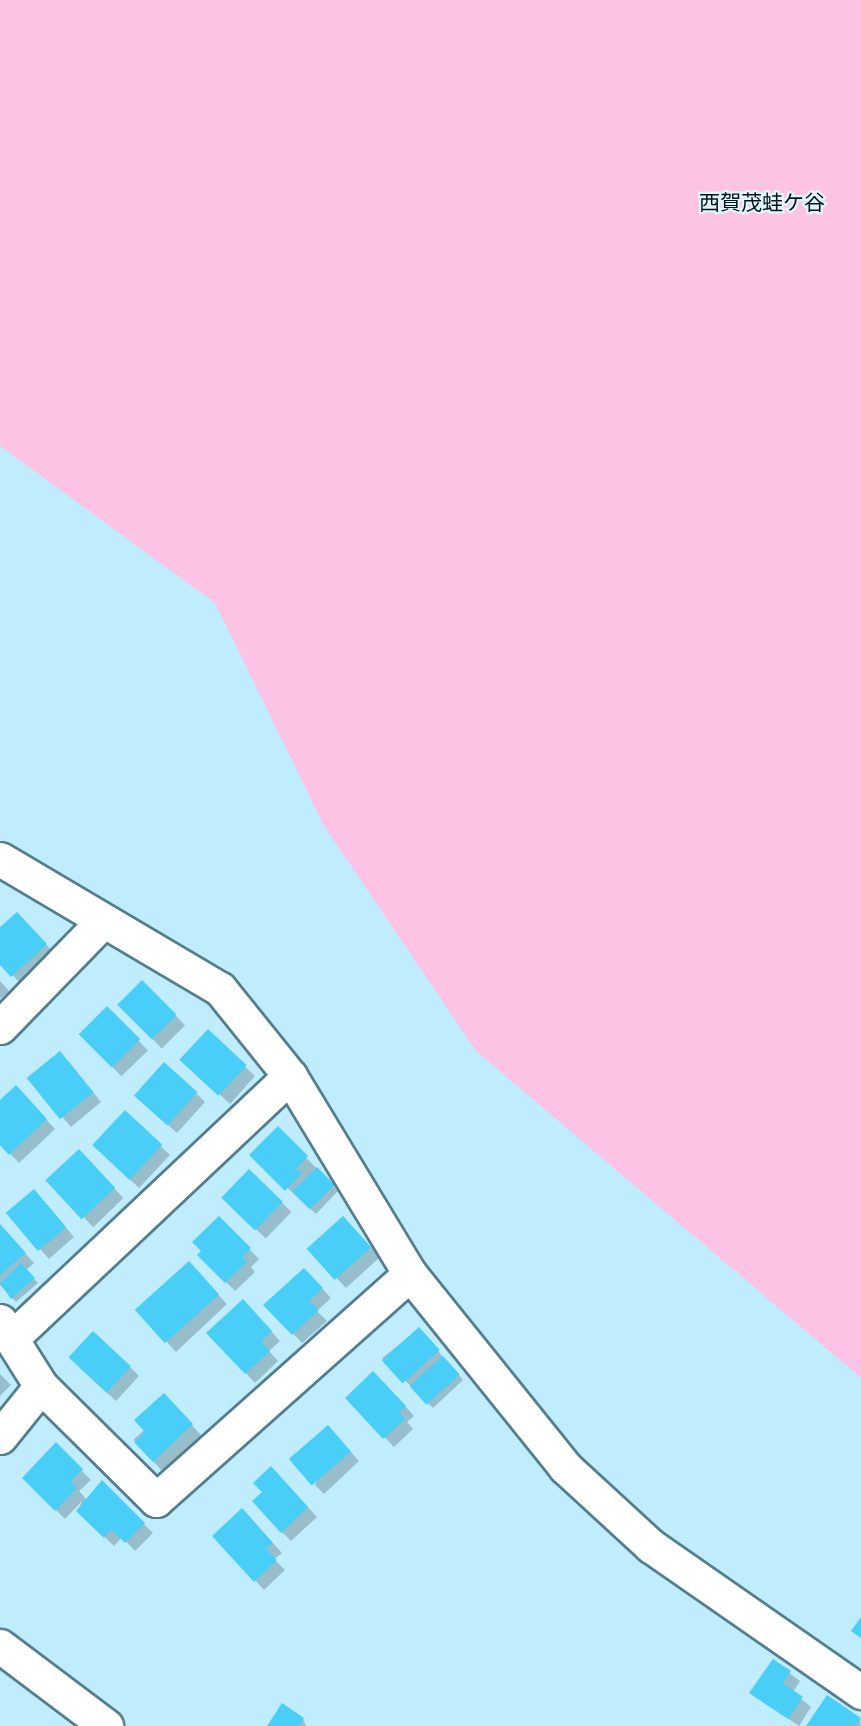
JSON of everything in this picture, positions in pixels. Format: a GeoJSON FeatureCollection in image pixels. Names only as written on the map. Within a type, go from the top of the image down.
{"type":"FeatureCollection","features":[{"type":"Feature","properties":{"kind":"street"},"geometry":{"type":"LineString","coordinates":[[0,859],[101,923],[220,989],[290,1076],[410,1274],[573,1475],[651,1546],[861,1692]]}},
{"type":"Feature","properties":{"kind":"street"},"geometry":{"type":"LineString","coordinates":[[0,1027],[101,923]]}},
{"type":"Feature","properties":{"kind":"street"},"geometry":{"type":"LineString","coordinates":[[290,1076],[7,1329],[41,1386],[156,1500],[410,1274]]}},
{"type":"Feature","properties":{"kind":"street"},"geometry":{"type":"LineString","coordinates":[[0,1437],[41,1386]]}},
{"type":"Feature","properties":{"kind":"street"},"geometry":{"type":"LineString","coordinates":[[0,1646],[106,1726]]}},
{"type":"Feature","properties":{"kind":"shaded area"},"geometry":{"type":"Polygon","coordinates":[[[0,0],[861,0],[861,1378],[476,1051],[324,826],[215,603],[0,446],[0,0]]]}},
{"type":"Feature","properties":{"kind":"building"},"geometry":{"type":"Polygon","coordinates":[[[17,912],[47,944],[11,977],[0,965],[0,927],[17,912]]]}},
{"type":"Feature","properties":{"kind":"building"},"geometry":{"type":"Polygon","coordinates":[[[142,980],[177,1015],[152,1039],[117,1005],[142,980]]]}},
{"type":"Feature","properties":{"kind":"building"},"geometry":{"type":"Polygon","coordinates":[[[107,1006],[140,1039],[112,1068],[79,1034],[107,1006]]]}},
{"type":"Feature","properties":{"kind":"building"},"geometry":{"type":"Polygon","coordinates":[[[208,1029],[247,1065],[218,1096],[179,1060],[208,1029]]]}},
{"type":"Feature","properties":{"kind":"building"},"geometry":{"type":"Polygon","coordinates":[[[60,1051],[93,1092],[60,1119],[27,1078],[60,1051]]]}},
{"type":"Feature","properties":{"kind":"building"},"geometry":{"type":"Polygon","coordinates":[[[164,1062],[197,1092],[167,1126],[134,1095],[164,1062]]]}},
{"type":"Feature","properties":{"kind":"building"},"geometry":{"type":"Polygon","coordinates":[[[16,1085],[47,1119],[9,1155],[0,1145],[0,1100],[16,1085]]]}},
{"type":"Feature","properties":{"kind":"building"},"geometry":{"type":"Polygon","coordinates":[[[125,1110],[162,1145],[130,1180],[92,1145],[125,1110]]]}},
{"type":"Feature","properties":{"kind":"building"},"geometry":{"type":"Polygon","coordinates":[[[278,1126],[308,1156],[296,1169],[302,1173],[285,1191],[249,1155],[278,1126]]]}},
{"type":"Feature","properties":{"kind":"building"},"geometry":{"type":"Polygon","coordinates":[[[79,1149],[115,1188],[82,1219],[45,1180],[79,1149]]]}},
{"type":"Feature","properties":{"kind":"building"},"geometry":{"type":"Polygon","coordinates":[[[317,1167],[335,1185],[310,1209],[292,1192],[317,1167]]]}},
{"type":"Feature","properties":{"kind":"building"},"geometry":{"type":"Polygon","coordinates":[[[249,1169],[283,1202],[255,1230],[221,1198],[249,1169]]]}},
{"type":"Feature","properties":{"kind":"building"},"geometry":{"type":"Polygon","coordinates":[[[34,1189],[66,1227],[38,1251],[6,1213],[34,1189]]]}},
{"type":"Feature","properties":{"kind":"building"},"geometry":{"type":"Polygon","coordinates":[[[219,1216],[251,1248],[242,1257],[247,1262],[225,1283],[197,1255],[201,1251],[192,1242],[219,1216]]]}},
{"type":"Feature","properties":{"kind":"building"},"geometry":{"type":"Polygon","coordinates":[[[343,1216],[371,1247],[335,1280],[307,1249],[343,1216]]]}},
{"type":"Feature","properties":{"kind":"building"},"geometry":{"type":"Polygon","coordinates":[[[0,1224],[26,1253],[0,1275],[0,1224]]]}},
{"type":"Feature","properties":{"kind":"building"},"geometry":{"type":"Polygon","coordinates":[[[189,1261],[219,1294],[165,1343],[135,1310],[189,1261]]]}},
{"type":"Feature","properties":{"kind":"building"},"geometry":{"type":"Polygon","coordinates":[[[21,1263],[35,1278],[11,1299],[0,1283],[21,1263]]]}},
{"type":"Feature","properties":{"kind":"building"},"geometry":{"type":"Polygon","coordinates":[[[304,1268],[323,1288],[309,1301],[319,1310],[292,1335],[263,1305],[304,1268]]]}},
{"type":"Feature","properties":{"kind":"building"},"geometry":{"type":"Polygon","coordinates":[[[243,1299],[272,1331],[261,1341],[270,1351],[245,1374],[206,1333],[243,1299]]]}},
{"type":"Feature","properties":{"kind":"building"},"geometry":{"type":"Polygon","coordinates":[[[419,1327],[440,1350],[403,1383],[382,1360],[419,1327]]]}},
{"type":"Feature","properties":{"kind":"building"},"geometry":{"type":"Polygon","coordinates":[[[93,1331],[131,1366],[106,1393],[68,1357],[93,1331]]]}},
{"type":"Feature","properties":{"kind":"building"},"geometry":{"type":"Polygon","coordinates":[[[443,1356],[460,1375],[426,1405],[410,1386],[443,1356]]]}},
{"type":"Feature","properties":{"kind":"building"},"geometry":{"type":"Polygon","coordinates":[[[373,1371],[406,1406],[399,1412],[405,1419],[383,1439],[345,1398],[373,1371]]]}},
{"type":"Feature","properties":{"kind":"building"},"geometry":{"type":"Polygon","coordinates":[[[164,1393],[193,1424],[153,1462],[134,1442],[145,1432],[134,1420],[164,1393]]]}},
{"type":"Feature","properties":{"kind":"building"},"geometry":{"type":"Polygon","coordinates":[[[328,1425],[351,1451],[312,1486],[289,1459],[328,1425]]]}},
{"type":"Feature","properties":{"kind":"building"},"geometry":{"type":"Polygon","coordinates":[[[56,1442],[83,1469],[71,1481],[77,1488],[55,1511],[22,1478],[56,1442]]]}},
{"type":"Feature","properties":{"kind":"building"},"geometry":{"type":"Polygon","coordinates":[[[271,1466],[308,1507],[281,1533],[252,1501],[262,1492],[253,1483],[271,1466]]]}},
{"type":"Feature","properties":{"kind":"building"},"geometry":{"type":"Polygon","coordinates":[[[102,1480],[145,1523],[125,1543],[111,1529],[104,1538],[76,1511],[102,1480]]]}},
{"type":"Feature","properties":{"kind":"building"},"geometry":{"type":"Polygon","coordinates":[[[242,1508],[273,1543],[266,1549],[277,1560],[254,1582],[212,1536],[242,1508]]]}},
{"type":"Feature","properties":{"kind":"building"},"geometry":{"type":"Polygon","coordinates":[[[861,1617],[861,1638],[851,1631],[861,1617]]]}},
{"type":"Feature","properties":{"kind":"building"},"geometry":{"type":"Polygon","coordinates":[[[773,1659],[791,1671],[783,1683],[803,1697],[788,1719],[749,1693],[773,1659]]]}},
{"type":"Feature","properties":{"kind":"building"},"geometry":{"type":"Polygon","coordinates":[[[827,1695],[861,1718],[855,1726],[806,1726],[827,1695]]]}},
{"type":"Feature","properties":{"kind":"building"},"geometry":{"type":"Polygon","coordinates":[[[282,1703],[304,1718],[299,1726],[267,1726],[282,1703]]]}},
{"type":"Feature","properties":{"kind":"district","name":"西賀茂蛙ケ谷"},"geometry":{"type":"Point","coordinates":[762,203]}}]}
